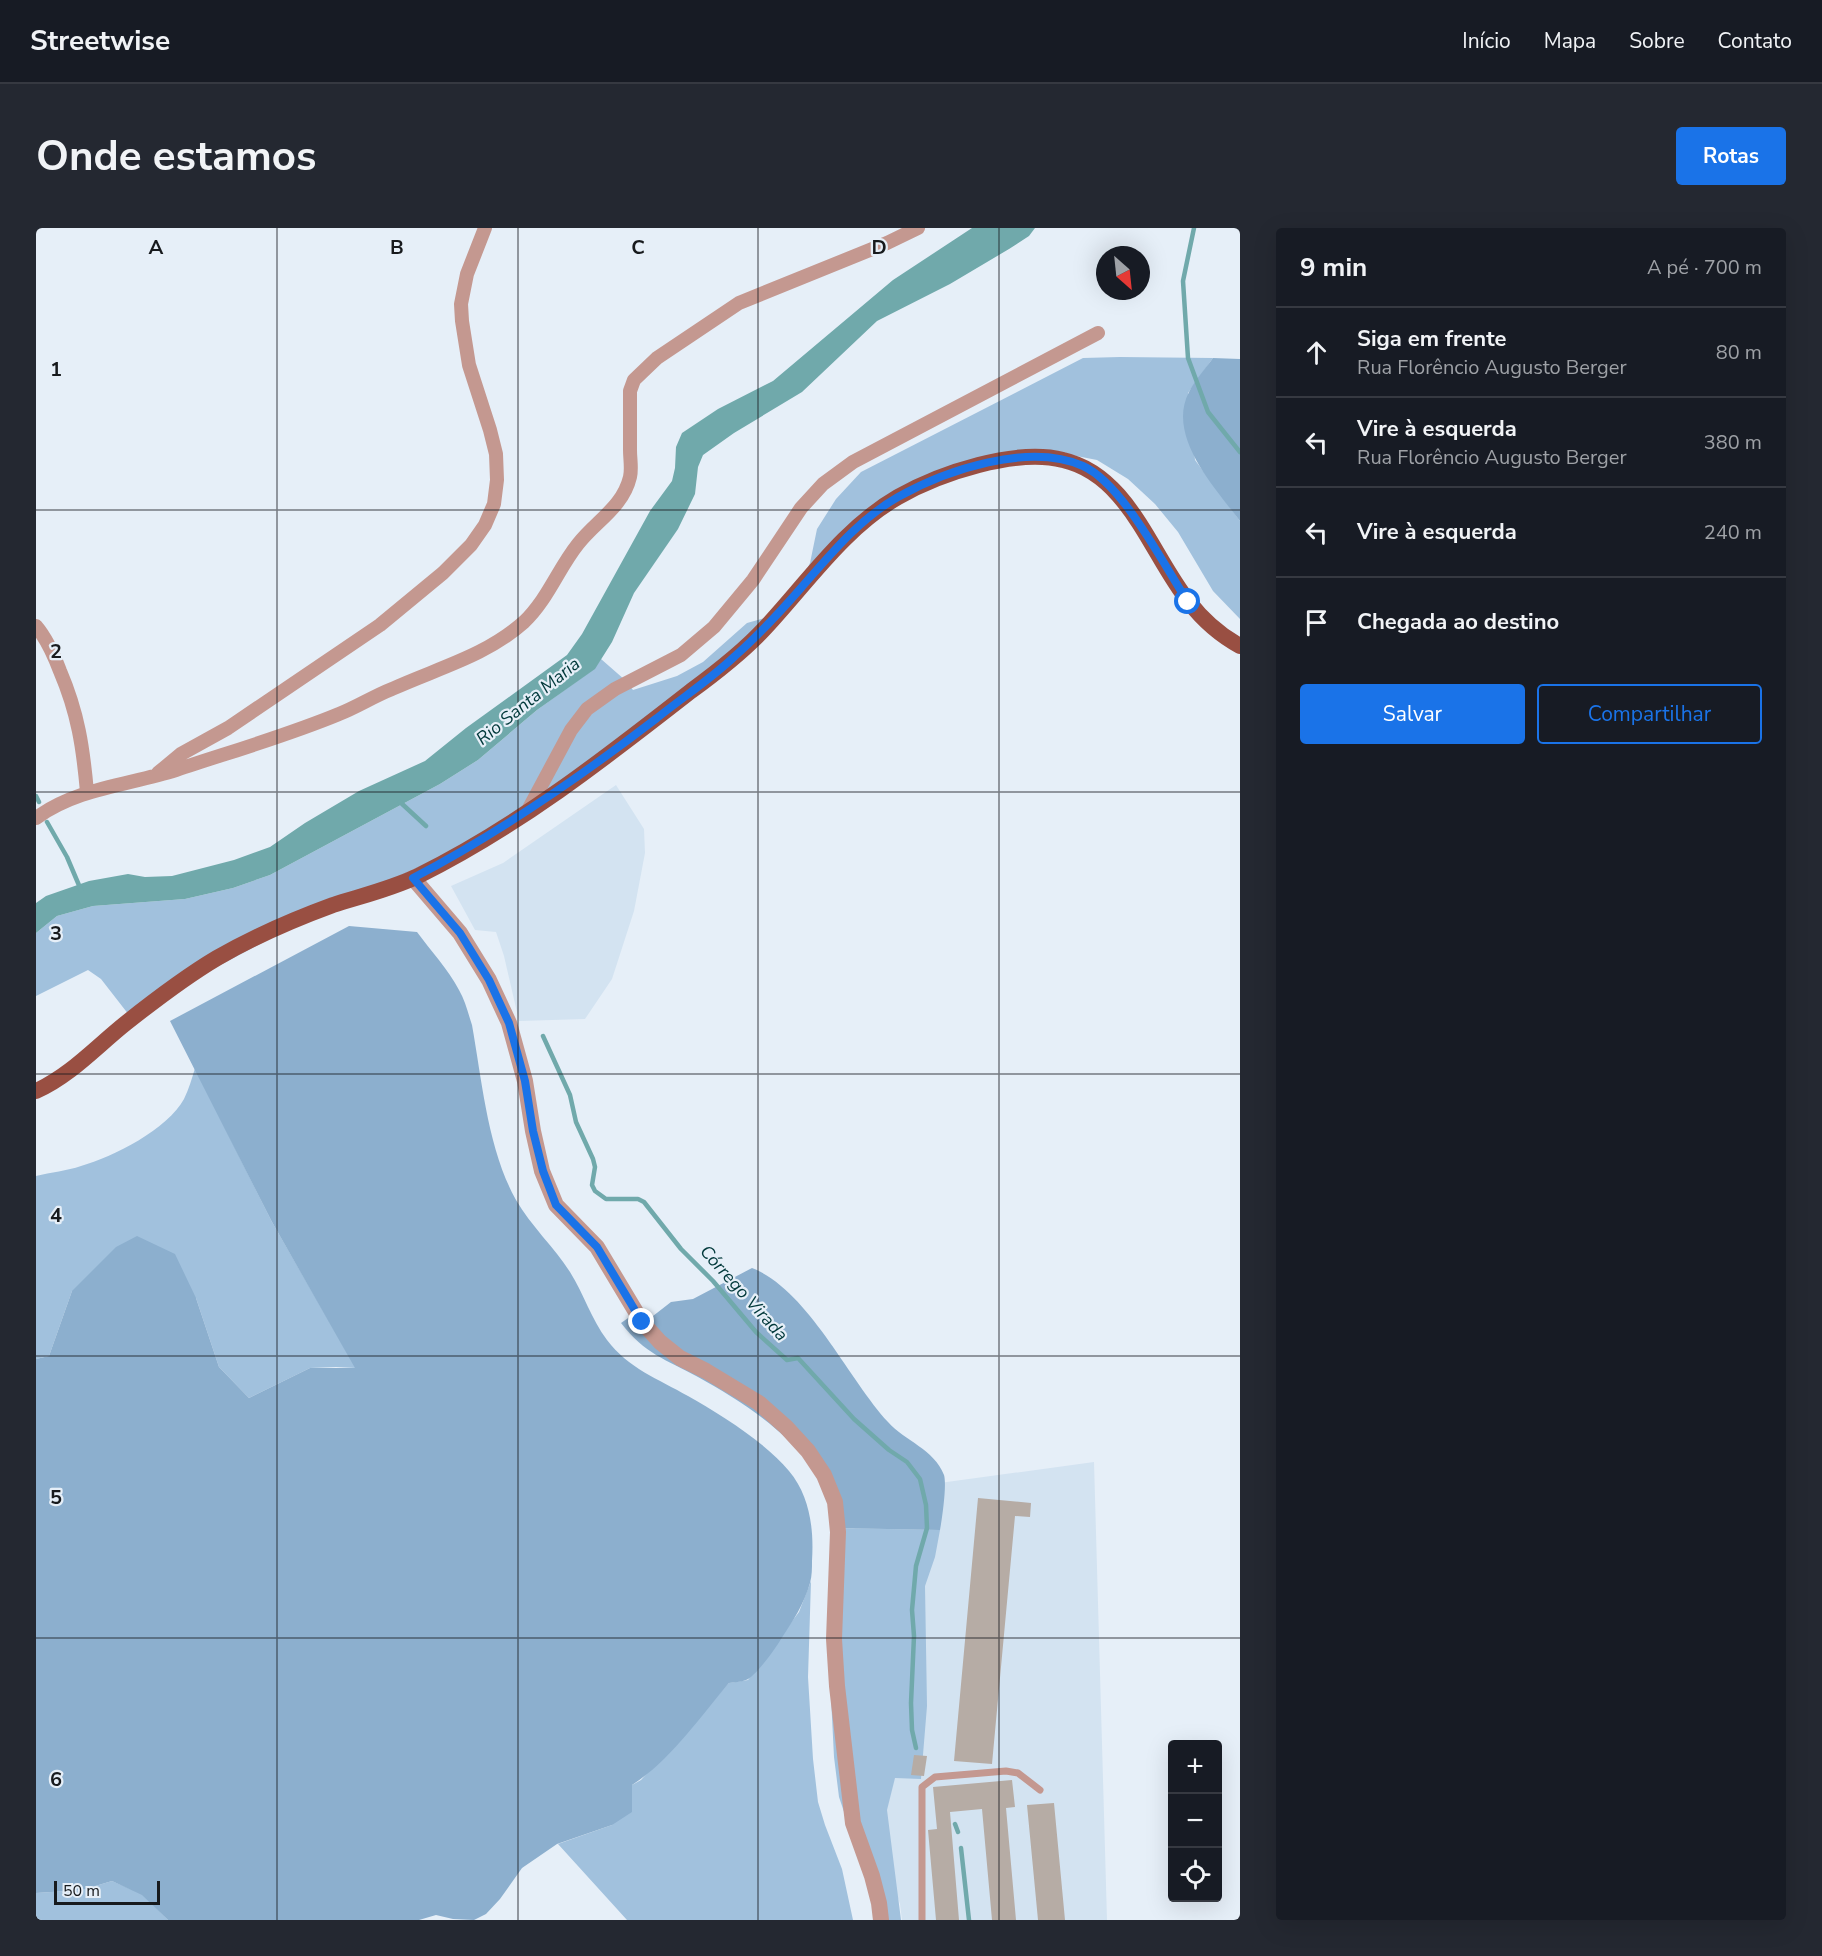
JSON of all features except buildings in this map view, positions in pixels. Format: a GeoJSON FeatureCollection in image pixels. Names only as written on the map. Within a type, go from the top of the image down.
{"type":"FeatureCollection","features":[{"type":"Feature","properties":{"kind":"main road"},"geometry":{"type":"LineString","coordinates":[[36,1091],[78,1064],[165,993],[214,960],[261,933],[413,878],[526,814],[615,750],[729,662],[761,632],[844,540],[868,518],[896,498],[934,478],[1015,458],[1042,456],[1084,466],[1101,478],[1126,505],[1188,602],[1210,626],[1240,646]]}},
{"type":"Feature","properties":{"kind":"street"},"geometry":{"type":"LineString","coordinates":[[154,777],[181,754],[228,728],[388,620],[443,573],[471,545],[485,525],[494,504],[497,480],[496,454],[469,366],[461,304],[467,274],[485,228]]}},
{"type":"Feature","properties":{"kind":"street"},"geometry":{"type":"LineString","coordinates":[[36,818],[48,809],[87,792],[154,777],[340,714],[392,688],[472,656],[510,633],[536,610],[578,543],[613,510],[626,490],[631,475],[630,391],[634,380],[642,372],[678,342],[739,303],[887,243],[918,228]]}},
{"type":"Feature","properties":{"kind":"street"},"geometry":{"type":"LineString","coordinates":[[526,814],[571,730],[587,709],[615,689],[681,655],[714,627],[753,580],[801,508],[823,484],[852,462],[1098,333]]}},
{"type":"Feature","properties":{"kind":"street"},"geometry":{"type":"LineString","coordinates":[[36,626],[52,651],[70,693],[82,744],[87,792]]}},
{"type":"Feature","properties":{"kind":"street"},"geometry":{"type":"LineString","coordinates":[[413,878],[460,933],[489,980],[509,1023],[525,1081],[533,1131],[543,1171],[556,1205],[597,1247],[642,1322],[660,1342],[680,1358],[759,1403],[808,1451],[824,1475],[835,1502],[838,1532],[834,1639],[837,1686],[853,1823],[872,1876],[881,1920]]}},
{"type":"Feature","properties":{"kind":"lane"},"geometry":{"type":"LineString","coordinates":[[922,1920],[922,1787],[935,1777],[1006,1771],[1018,1773],[1040,1790]]}},
{"type":"Feature","properties":{"kind":"shaded area"},"geometry":{"type":"Polygon","coordinates":[[[1083,358],[1213,358],[1188,393],[1195,460],[1240,521],[1240,619],[1213,591],[1178,532],[1155,504],[1128,479],[1097,460],[1056,452],[893,495],[776,624],[494,833],[320,912],[196,978],[136,1024],[101,979],[88,970],[36,996],[36,933],[57,916],[93,906],[185,899],[233,888],[270,875],[440,784],[478,760],[537,710],[594,669],[601,659],[633,690],[677,676],[703,662],[747,623],[775,615],[792,601],[810,563],[817,529],[836,499],[861,472],[1083,358]]]}},
{"type":"Feature","properties":{"kind":"shaded area"},"geometry":{"type":"Polygon","coordinates":[[[1213,358],[1240,359],[1240,521],[1196,461],[1184,426],[1184,409],[1189,392],[1213,358]]]}},
{"type":"Feature","properties":{"kind":"shaded area"},"geometry":{"type":"Polygon","coordinates":[[[616,785],[644,829],[645,853],[634,911],[612,979],[585,1019],[519,1021],[496,932],[475,930],[451,886],[503,863],[616,785]]]}},
{"type":"Feature","properties":{"kind":"shaded area"},"geometry":{"type":"Polygon","coordinates":[[[349,926],[417,932],[455,982],[472,1025],[492,1137],[506,1180],[516,1200],[570,1272],[596,1324],[615,1350],[634,1366],[728,1420],[768,1450],[789,1471],[802,1491],[811,1525],[812,1572],[808,1591],[790,1626],[760,1668],[746,1680],[729,1683],[672,1751],[632,1785],[632,1812],[612,1825],[557,1844],[522,1868],[500,1899],[486,1914],[474,1920],[436,1915],[419,1920],[168,1920],[142,1895],[112,1881],[82,1890],[36,1893],[36,1359],[49,1356],[72,1291],[116,1247],[137,1236],[175,1254],[196,1298],[219,1367],[249,1398],[310,1368],[355,1368],[272,1222],[170,1021],[349,926]]]}},
{"type":"Feature","properties":{"kind":"shaded area"},"geometry":{"type":"Polygon","coordinates":[[[195,1068],[272,1222],[356,1368],[310,1368],[249,1398],[219,1367],[196,1298],[72,1291],[49,1356],[36,1359],[36,1176],[94,1162],[123,1149],[153,1131],[166,1121],[184,1099],[195,1068]]]}},
{"type":"Feature","properties":{"kind":"shaded area"},"geometry":{"type":"Polygon","coordinates":[[[752,1268],[772,1279],[791,1295],[826,1336],[888,1422],[933,1458],[939,1466],[944,1475],[945,1486],[940,1530],[834,1528],[826,1496],[817,1474],[789,1441],[760,1416],[730,1395],[647,1349],[621,1323],[631,1316],[653,1316],[671,1302],[693,1299],[752,1268]]]}},
{"type":"Feature","properties":{"kind":"shaded area"},"geometry":{"type":"Polygon","coordinates":[[[1094,1462],[1107,1920],[902,1920],[900,1904],[877,1838],[852,1495],[1094,1462]]]}},
{"type":"Feature","properties":{"kind":"shaded area"},"geometry":{"type":"Polygon","coordinates":[[[834,1528],[940,1530],[935,1557],[925,1586],[927,1706],[921,1779],[895,1778],[887,1810],[901,1920],[875,1920],[869,1886],[839,1797],[834,1757],[830,1677],[834,1528]]]}},
{"type":"Feature","properties":{"kind":"shaded area"},"geometry":{"type":"Polygon","coordinates":[[[811,1581],[808,1677],[818,1802],[842,1869],[853,1920],[627,1920],[558,1844],[612,1825],[632,1785],[641,1780],[729,1683],[748,1680],[799,1612],[811,1581]]]}},
{"type":"Feature","properties":{"kind":"shaded area"},"geometry":{"type":"Polygon","coordinates":[[[112,1881],[142,1894],[168,1920],[36,1920],[36,1893],[82,1890],[112,1881]]]}},
{"type":"Feature","properties":{"kind":"water","name":"Rio Santa Maria"},"geometry":{"type":"Polygon","coordinates":[[[972,228],[1035,228],[1029,236],[950,284],[877,321],[802,392],[734,433],[703,455],[698,467],[695,494],[678,529],[634,593],[612,642],[595,669],[537,710],[478,760],[440,784],[270,875],[233,888],[185,899],[93,906],[57,916],[36,933],[36,903],[46,896],[89,881],[128,874],[145,877],[172,876],[234,860],[270,847],[359,791],[425,761],[466,728],[567,655],[582,634],[650,511],[672,481],[676,447],[682,433],[718,409],[773,381],[893,280],[972,228]]]}},
{"type":"Feature","properties":{"kind":"waterway"},"geometry":{"type":"LineString","coordinates":[[1194,228],[1183,281],[1188,358],[1208,412],[1240,452]]}},
{"type":"Feature","properties":{"kind":"waterway"},"geometry":{"type":"LineString","coordinates":[[36,796],[39,802]]}},
{"type":"Feature","properties":{"kind":"waterway","name":"Córrego Virada"},"geometry":{"type":"LineString","coordinates":[[400,802],[426,826]]}},
{"type":"Feature","properties":{"kind":"waterway"},"geometry":{"type":"LineString","coordinates":[[47,822],[67,857],[81,890]]}},
{"type":"Feature","properties":{"kind":"waterway","name":"Córrego Virada"},"geometry":{"type":"LineString","coordinates":[[543,1036],[570,1095],[576,1122],[593,1159],[595,1167],[592,1185],[595,1191],[606,1199],[638,1199],[644,1202],[681,1249],[713,1281],[756,1332],[787,1360],[798,1358],[854,1419],[889,1450],[907,1462],[920,1479],[926,1505],[927,1528],[916,1566],[912,1610],[914,1636],[911,1703],[912,1730],[916,1748]]}},
{"type":"Feature","properties":{"kind":"waterway","name":"Córrego Virada"},"geometry":{"type":"LineString","coordinates":[[955,1824],[958,1832]]}},
{"type":"Feature","properties":{"kind":"waterway","name":"Córrego Virada"},"geometry":{"type":"LineString","coordinates":[[961,1848],[969,1920]]}},
{"type":"Feature","properties":{"kind":"route"},"geometry":{"type":"LineString","coordinates":[[642,1322],[597,1247],[556,1205],[543,1171],[533,1131],[525,1081],[509,1023],[489,980],[460,933],[413,878],[526,814],[615,750],[729,662],[761,632],[844,540],[868,518],[896,498],[934,478],[1015,458],[1042,456],[1084,466],[1116,492],[1188,602]]}}]}
